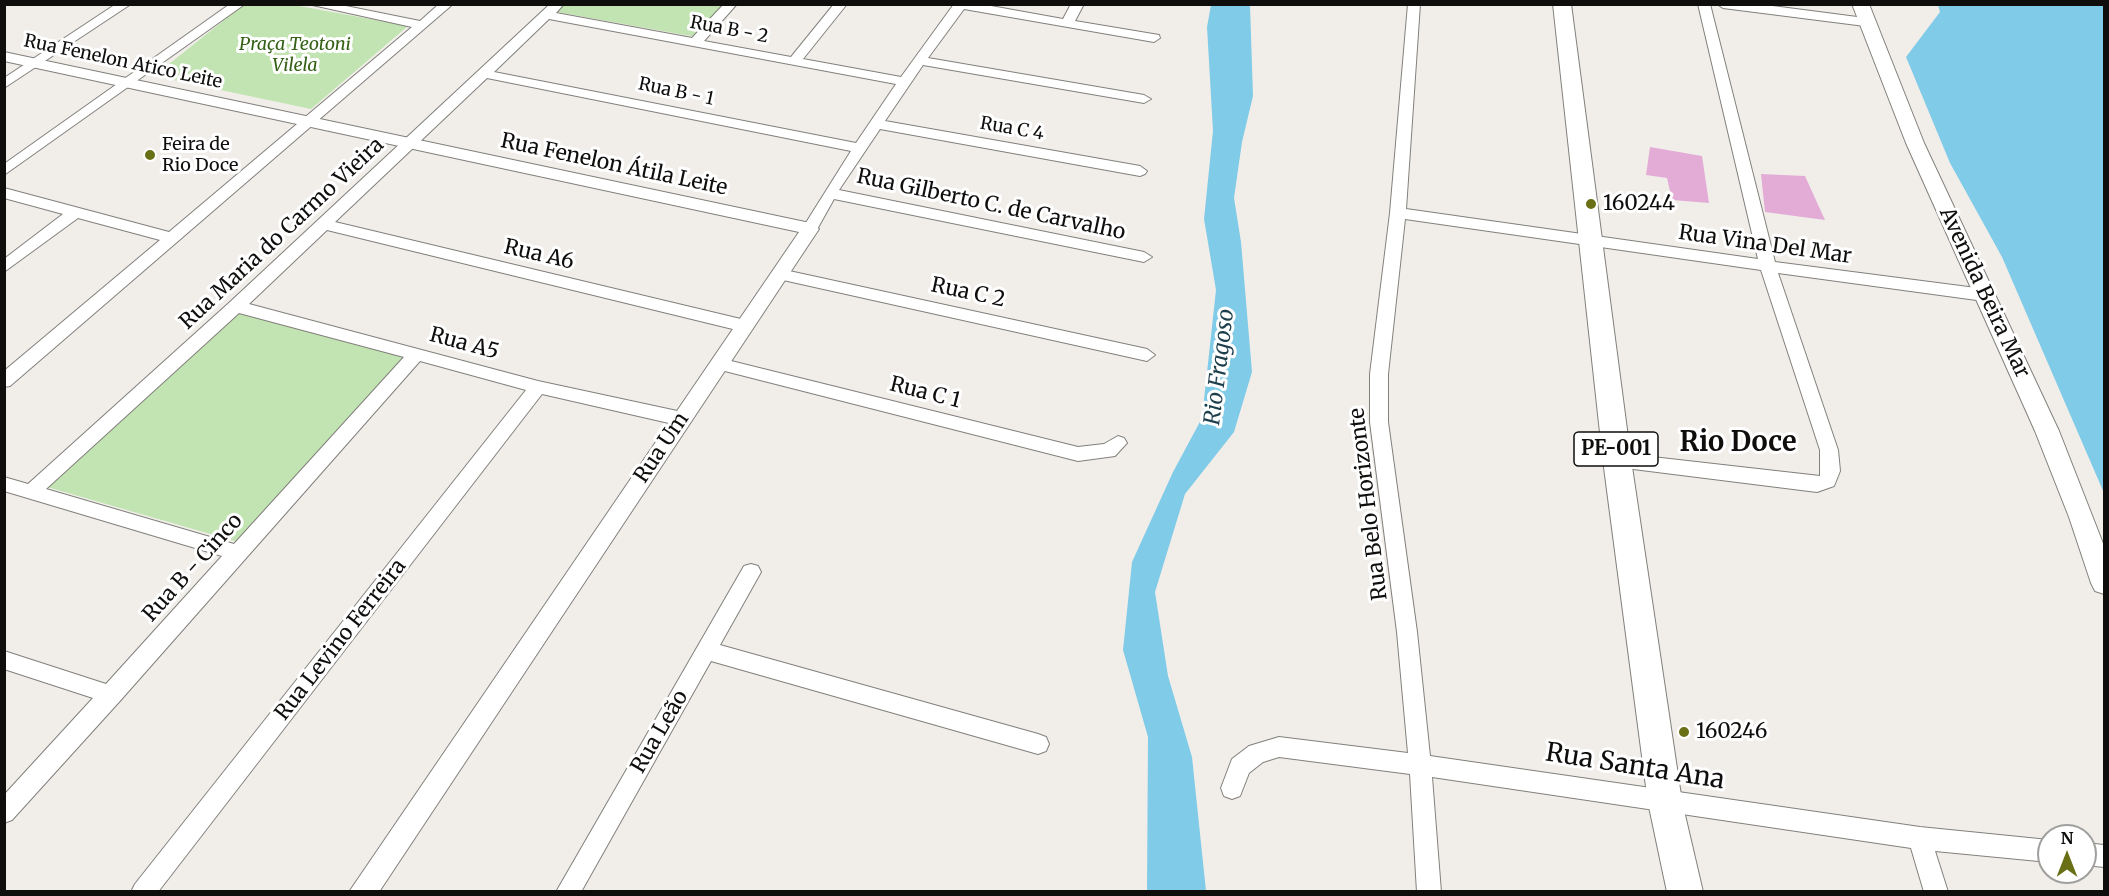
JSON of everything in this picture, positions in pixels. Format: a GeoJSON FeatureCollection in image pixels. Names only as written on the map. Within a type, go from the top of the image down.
{"type":"FeatureCollection","features":[{"type":"Feature","properties":{"kind":"main road","name":"PE-001"},"geometry":{"type":"LineString","coordinates":[[1562,4],[1617,460],[1665,802],[1685,891]]}},
{"type":"Feature","properties":{"kind":"main road","name":"Avenida Beira Mar"},"geometry":{"type":"LineString","coordinates":[[1863,13],[1915,143],[2047,431],[2082,517],[2104,583]]}},
{"type":"Feature","properties":{"kind":"street"},"geometry":{"type":"LineString","coordinates":[[4,84],[125,4]]}},
{"type":"Feature","properties":{"kind":"street"},"geometry":{"type":"LineString","coordinates":[[4,171],[239,4]]}},
{"type":"Feature","properties":{"kind":"street"},"geometry":{"type":"LineString","coordinates":[[314,4],[422,25]]}},
{"type":"Feature","properties":{"kind":"street"},"geometry":{"type":"LineString","coordinates":[[4,381],[447,4]]}},
{"type":"Feature","properties":{"kind":"street"},"geometry":{"type":"LineString","coordinates":[[696,42],[731,4]]}},
{"type":"Feature","properties":{"kind":"street"},"geometry":{"type":"LineString","coordinates":[[795,61],[841,4]]}},
{"type":"Feature","properties":{"kind":"street"},"geometry":{"type":"LineString","coordinates":[[1068,22],[1078,4]]}},
{"type":"Feature","properties":{"kind":"street","name":"Rua Belo Horizonte"},"geometry":{"type":"LineString","coordinates":[[1414,4],[1398,213],[1379,374],[1379,422],[1385,477],[1396,539],[1420,764],[1429,891]]}},
{"type":"Feature","properties":{"kind":"street"},"geometry":{"type":"LineString","coordinates":[[1617,460],[1817,485],[1827,481],[1831,471],[1829,450],[1768,267],[1704,4]]}},
{"type":"Feature","properties":{"kind":"street"},"geometry":{"type":"LineString","coordinates":[[1723,4],[1863,13]]}},
{"type":"Feature","properties":{"kind":"street"},"geometry":{"type":"LineString","coordinates":[[961,5],[1154,38]]}},
{"type":"Feature","properties":{"kind":"street","name":"Rua Um"},"geometry":{"type":"LineString","coordinates":[[363,891],[780,274],[810,229],[830,193],[904,82],[922,61],[961,5]]}},
{"type":"Feature","properties":{"kind":"street","name":"Rua B - 2"},"geometry":{"type":"LineString","coordinates":[[552,10],[696,42],[904,82]]}},
{"type":"Feature","properties":{"kind":"street","name":"Rua Maria do Carmo Vieira"},"geometry":{"type":"LineString","coordinates":[[32,492],[236,306],[552,10]]}},
{"type":"Feature","properties":{"kind":"street","name":"Rua Fenelon Atico Leite"},"geometry":{"type":"LineString","coordinates":[[4,56],[409,145]]}},
{"type":"Feature","properties":{"kind":"street"},"geometry":{"type":"LineString","coordinates":[[922,61],[1144,99]]}},
{"type":"Feature","properties":{"kind":"street","name":"Rua B - 1"},"geometry":{"type":"LineString","coordinates":[[485,74],[860,148]]}},
{"type":"Feature","properties":{"kind":"street","name":"Rua C 4"},"geometry":{"type":"LineString","coordinates":[[878,124],[1140,171]]}},
{"type":"Feature","properties":{"kind":"street","name":"Rua Fenelon Átila Leite"},"geometry":{"type":"LineString","coordinates":[[409,145],[810,229]]}},
{"type":"Feature","properties":{"kind":"street","name":"Rua Gilberto C. de Carvalho"},"geometry":{"type":"LineString","coordinates":[[830,193],[1144,257]]}},
{"type":"Feature","properties":{"kind":"street"},"geometry":{"type":"LineString","coordinates":[[4,194],[172,238]]}},
{"type":"Feature","properties":{"kind":"street"},"geometry":{"type":"LineString","coordinates":[[4,267],[74,213]]}},
{"type":"Feature","properties":{"kind":"street","name":"Rua Vina Del Mar"},"geometry":{"type":"LineString","coordinates":[[1398,213],[1589,242],[1984,295]]}},
{"type":"Feature","properties":{"kind":"street","name":"Rua A6"},"geometry":{"type":"LineString","coordinates":[[324,224],[745,326]]}},
{"type":"Feature","properties":{"kind":"street","name":"Rua C 2"},"geometry":{"type":"LineString","coordinates":[[780,274],[1148,355]]}},
{"type":"Feature","properties":{"kind":"street","name":"Rua A5"},"geometry":{"type":"LineString","coordinates":[[236,306],[538,387],[682,419]]}},
{"type":"Feature","properties":{"kind":"street","name":"Rua B - Cinco"},"geometry":{"type":"LineString","coordinates":[[4,812],[112,695],[416,355]]}},
{"type":"Feature","properties":{"kind":"street","name":"Rua C 1"},"geometry":{"type":"LineString","coordinates":[[719,364],[1078,454],[1109,451],[1118,443]]}},
{"type":"Feature","properties":{"kind":"street","name":"Rua Levino Ferreira"},"geometry":{"type":"LineString","coordinates":[[143,891],[538,387]]}},
{"type":"Feature","properties":{"kind":"street"},"geometry":{"type":"LineString","coordinates":[[4,484],[238,554]]}},
{"type":"Feature","properties":{"kind":"street","name":"Rua Leão"},"geometry":{"type":"LineString","coordinates":[[568,891],[751,572]]}},
{"type":"Feature","properties":{"kind":"street"},"geometry":{"type":"LineString","coordinates":[[707,651],[1038,744]]}},
{"type":"Feature","properties":{"kind":"street"},"geometry":{"type":"LineString","coordinates":[[4,660],[112,695]]}},
{"type":"Feature","properties":{"kind":"street","name":"Rua Santa Ana"},"geometry":{"type":"LineString","coordinates":[[1232,788],[1240,766],[1257,753],[1279,747],[1420,764],[1920,838],[2037,850]]}},
{"type":"Feature","properties":{"kind":"street"},"geometry":{"type":"LineString","coordinates":[[1920,838],[1936,891]]}},
{"type":"Feature","properties":{"kind":"green space"},"geometry":{"type":"Polygon","coordinates":[[[565,4],[725,5],[696,37],[557,12],[565,4]]]}},
{"type":"Feature","properties":{"kind":"green space","name":"Praça Teotoni Vilela"},"geometry":{"type":"Polygon","coordinates":[[[243,5],[294,5],[408,26],[311,109],[154,76],[243,5]]]}},
{"type":"Feature","properties":{"kind":"green space"},"geometry":{"type":"Polygon","coordinates":[[[235,310],[409,353],[238,542],[47,487],[235,310]]]}},
{"type":"Feature","properties":{"kind":"water","name":"Rio Fragoso"},"geometry":{"type":"Polygon","coordinates":[[[1211,5],[1250,5],[1253,96],[1242,142],[1234,198],[1241,242],[1252,372],[1234,432],[1185,494],[1155,592],[1168,676],[1192,757],[1206,891],[1147,891],[1148,737],[1123,650],[1132,562],[1173,472],[1202,418],[1216,290],[1204,219],[1213,131],[1207,27],[1211,5]]]}},
{"type":"Feature","properties":{"kind":"water"},"geometry":{"type":"Polygon","coordinates":[[[1938,5],[2104,5],[2104,493],[2002,257],[1950,163],[1906,57],[1940,12],[1938,5]]]}},
{"type":"Feature","properties":{"kind":"building"},"geometry":{"type":"Polygon","coordinates":[[[1650,147],[1702,156],[1709,203],[1672,200],[1667,178],[1646,175],[1650,147]]]}},
{"type":"Feature","properties":{"kind":"building"},"geometry":{"type":"Polygon","coordinates":[[[1761,174],[1805,176],[1825,220],[1765,212],[1761,174]]]}},
{"type":"Feature","properties":{"kind":"place","name":"Feira de Rio Doce"},"geometry":{"type":"Point","coordinates":[150,155]}},
{"type":"Feature","properties":{"kind":"place","name":"160244"},"geometry":{"type":"Point","coordinates":[1591,204]}},
{"type":"Feature","properties":{"kind":"place","name":"160246"},"geometry":{"type":"Point","coordinates":[1684,732]}},
{"type":"Feature","properties":{"kind":"district","name":"Rio Doce"},"geometry":{"type":"Point","coordinates":[1738,443]}}]}
